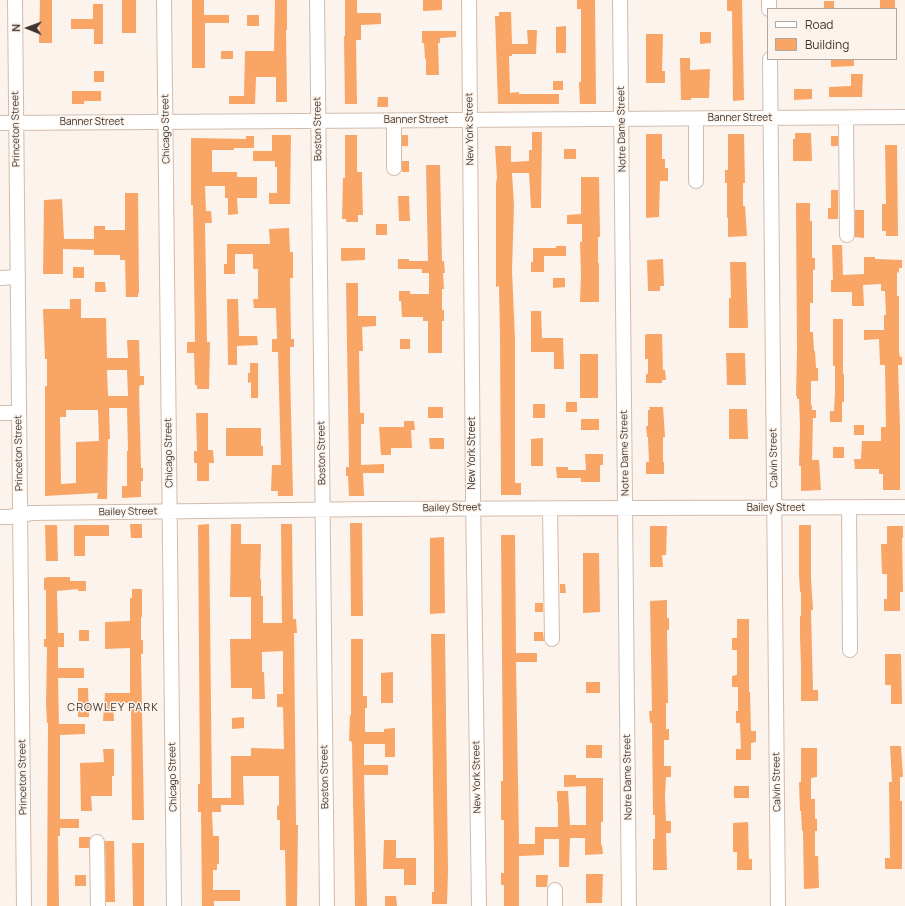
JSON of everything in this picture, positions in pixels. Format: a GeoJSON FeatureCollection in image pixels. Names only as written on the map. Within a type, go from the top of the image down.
{"type":"FeatureCollection","features":[{"type":"Feature","properties":{"kind":"street","name":"Princeton Street"},"geometry":{"type":"LineString","coordinates":[[15,0],[24,906]]}},
{"type":"Feature","properties":{"kind":"street","name":"Chicago Street"},"geometry":{"type":"LineString","coordinates":[[164,0],[174,906]]}},
{"type":"Feature","properties":{"kind":"street","name":"Boston Street"},"geometry":{"type":"LineString","coordinates":[[317,0],[327,906]]}},
{"type":"Feature","properties":{"kind":"street","name":"New York Street"},"geometry":{"type":"LineString","coordinates":[[469,0],[473,508],[479,906]]}},
{"type":"Feature","properties":{"kind":"street","name":"Notre Dame Street"},"geometry":{"type":"LineString","coordinates":[[620,0],[630,906]]}},
{"type":"Feature","properties":{"kind":"street","name":"Calvin Street"},"geometry":{"type":"LineString","coordinates":[[770,60],[778,906]]}},
{"type":"Feature","properties":{"kind":"street","name":"Banner Street"},"geometry":{"type":"LineString","coordinates":[[0,124],[905,117]]}},
{"type":"Feature","properties":{"kind":"street"},"geometry":{"type":"LineString","coordinates":[[846,118],[847,235]]}},
{"type":"Feature","properties":{"kind":"street"},"geometry":{"type":"LineString","coordinates":[[696,119],[696,181]]}},
{"type":"Feature","properties":{"kind":"street"},"geometry":{"type":"LineString","coordinates":[[394,121],[394,168]]}},
{"type":"Feature","properties":{"kind":"street"},"geometry":{"type":"LineString","coordinates":[[0,278],[18,277]]}},
{"type":"Feature","properties":{"kind":"street"},"geometry":{"type":"LineString","coordinates":[[0,413],[19,413]]}},
{"type":"Feature","properties":{"kind":"street"},"geometry":{"type":"LineString","coordinates":[[849,507],[850,650]]}},
{"type":"Feature","properties":{"kind":"street","name":"Bailey Street"},"geometry":{"type":"LineString","coordinates":[[0,517],[32,513],[473,508],[625,509],[905,507]]}},
{"type":"Feature","properties":{"kind":"street"},"geometry":{"type":"LineString","coordinates":[[550,508],[552,639]]}},
{"type":"Feature","properties":{"kind":"street"},"geometry":{"type":"LineString","coordinates":[[97,842],[98,906]]}},
{"type":"Feature","properties":{"kind":"street"},"geometry":{"type":"LineString","coordinates":[[555,890],[555,906]]}},
{"type":"Feature","properties":{"kind":"building"},"geometry":{"type":"Polygon","coordinates":[[[40,0],[52,0],[52,43],[39,43],[40,0]]]}},
{"type":"Feature","properties":{"kind":"building"},"geometry":{"type":"Polygon","coordinates":[[[122,0],[136,0],[136,33],[122,33],[122,0]]]}},
{"type":"Feature","properties":{"kind":"building"},"geometry":{"type":"Polygon","coordinates":[[[192,0],[204,0],[204,15],[229,15],[229,23],[205,23],[205,68],[192,68],[192,0]]]}},
{"type":"Feature","properties":{"kind":"building"},"geometry":{"type":"Polygon","coordinates":[[[275,0],[287,0],[287,102],[276,102],[276,77],[256,77],[255,104],[229,104],[229,96],[244,96],[245,51],[274,51],[275,0]]]}},
{"type":"Feature","properties":{"kind":"building"},"geometry":{"type":"Polygon","coordinates":[[[345,0],[357,0],[357,13],[381,13],[381,24],[361,25],[361,40],[356,40],[357,104],[345,104],[345,0]]]}},
{"type":"Feature","properties":{"kind":"building"},"geometry":{"type":"Polygon","coordinates":[[[423,0],[442,0],[442,10],[423,11],[423,0]]]}},
{"type":"Feature","properties":{"kind":"building"},"geometry":{"type":"Polygon","coordinates":[[[577,0],[595,0],[596,104],[580,104],[579,82],[581,82],[581,9],[577,9],[577,0]]]}},
{"type":"Feature","properties":{"kind":"building"},"geometry":{"type":"Polygon","coordinates":[[[727,0],[742,0],[744,100],[733,101],[732,11],[727,11],[727,0]]]}},
{"type":"Feature","properties":{"kind":"building"},"geometry":{"type":"Polygon","coordinates":[[[880,0],[895,0],[895,8],[880,8],[880,0]]]}},
{"type":"Feature","properties":{"kind":"building"},"geometry":{"type":"Polygon","coordinates":[[[824,1],[834,1],[834,8],[824,8],[824,1]]]}},
{"type":"Feature","properties":{"kind":"building"},"geometry":{"type":"Polygon","coordinates":[[[93,4],[103,4],[103,44],[94,44],[94,29],[71,29],[71,19],[93,19],[93,4]]]}},
{"type":"Feature","properties":{"kind":"building"},"geometry":{"type":"Polygon","coordinates":[[[499,12],[511,12],[512,44],[528,44],[527,30],[537,30],[536,54],[512,54],[512,56],[509,56],[510,93],[559,94],[559,104],[498,104],[495,16],[499,16],[499,12]]]}},
{"type":"Feature","properties":{"kind":"building"},"geometry":{"type":"Polygon","coordinates":[[[247,15],[259,15],[259,26],[247,26],[247,15]]]}},
{"type":"Feature","properties":{"kind":"building"},"geometry":{"type":"Polygon","coordinates":[[[566,26],[566,53],[556,53],[556,27],[566,26]]]}},
{"type":"Feature","properties":{"kind":"building"},"geometry":{"type":"Polygon","coordinates":[[[422,31],[456,31],[456,37],[440,38],[440,43],[438,43],[439,75],[426,75],[426,59],[424,43],[422,43],[422,31]]]}},
{"type":"Feature","properties":{"kind":"building"},"geometry":{"type":"Polygon","coordinates":[[[700,32],[711,32],[711,43],[700,44],[700,32]]]}},
{"type":"Feature","properties":{"kind":"building"},"geometry":{"type":"Polygon","coordinates":[[[646,34],[663,34],[662,71],[665,71],[665,83],[646,83],[646,34]]]}},
{"type":"Feature","properties":{"kind":"building"},"geometry":{"type":"Polygon","coordinates":[[[221,51],[233,51],[233,59],[221,59],[221,51]]]}},
{"type":"Feature","properties":{"kind":"building"},"geometry":{"type":"Polygon","coordinates":[[[680,58],[690,58],[690,70],[710,69],[709,98],[691,98],[691,100],[681,100],[680,58]]]}},
{"type":"Feature","properties":{"kind":"building"},"geometry":{"type":"Polygon","coordinates":[[[831,60],[854,60],[854,66],[831,67],[831,60]]]}},
{"type":"Feature","properties":{"kind":"building"},"geometry":{"type":"Polygon","coordinates":[[[94,71],[104,71],[104,82],[94,82],[94,71]]]}},
{"type":"Feature","properties":{"kind":"building"},"geometry":{"type":"Polygon","coordinates":[[[851,74],[863,74],[862,97],[829,97],[829,87],[851,86],[851,74]]]}},
{"type":"Feature","properties":{"kind":"building"},"geometry":{"type":"Polygon","coordinates":[[[553,81],[563,81],[563,90],[553,90],[553,81]]]}},
{"type":"Feature","properties":{"kind":"building"},"geometry":{"type":"Polygon","coordinates":[[[794,89],[812,89],[812,99],[794,100],[794,89]]]}},
{"type":"Feature","properties":{"kind":"building"},"geometry":{"type":"Polygon","coordinates":[[[72,91],[101,91],[101,101],[84,101],[84,104],[72,104],[72,91]]]}},
{"type":"Feature","properties":{"kind":"building"},"geometry":{"type":"Polygon","coordinates":[[[378,97],[388,97],[388,107],[377,107],[378,97]]]}},
{"type":"Feature","properties":{"kind":"building"},"geometry":{"type":"Polygon","coordinates":[[[532,132],[542,132],[541,208],[531,208],[529,173],[512,173],[514,205],[512,270],[515,339],[515,483],[521,483],[521,495],[501,495],[500,334],[499,286],[496,287],[497,178],[495,146],[511,146],[511,162],[529,161],[529,150],[532,150],[532,132]]]}},
{"type":"Feature","properties":{"kind":"building"},"geometry":{"type":"Polygon","coordinates":[[[795,133],[811,133],[812,161],[793,161],[793,139],[795,139],[795,133]]]}},
{"type":"Feature","properties":{"kind":"building"},"geometry":{"type":"Polygon","coordinates":[[[646,134],[662,134],[662,159],[665,159],[665,168],[668,168],[668,181],[660,181],[659,217],[646,218],[646,134]]]}},
{"type":"Feature","properties":{"kind":"building"},"geometry":{"type":"Polygon","coordinates":[[[728,134],[744,134],[745,183],[743,183],[743,206],[745,206],[747,236],[728,237],[727,183],[725,183],[725,170],[728,170],[728,134]]]}},
{"type":"Feature","properties":{"kind":"building"},"geometry":{"type":"Polygon","coordinates":[[[272,135],[291,135],[290,204],[269,204],[269,193],[277,193],[277,167],[275,167],[275,161],[253,161],[253,151],[272,151],[272,135]]]}},
{"type":"Feature","properties":{"kind":"building"},"geometry":{"type":"Polygon","coordinates":[[[345,135],[357,135],[357,172],[362,172],[363,215],[358,215],[358,222],[346,222],[346,219],[342,219],[343,178],[345,178],[345,135]]]}},
{"type":"Feature","properties":{"kind":"building"},"geometry":{"type":"Polygon","coordinates":[[[402,135],[408,135],[408,146],[402,146],[402,135]]]}},
{"type":"Feature","properties":{"kind":"building"},"geometry":{"type":"Polygon","coordinates":[[[246,136],[254,136],[254,148],[212,150],[212,172],[237,172],[237,177],[257,177],[257,198],[237,198],[238,214],[228,215],[228,198],[225,198],[225,186],[205,186],[206,211],[211,211],[212,223],[205,223],[207,342],[210,342],[209,389],[197,389],[197,385],[195,385],[194,353],[187,353],[187,342],[195,342],[193,205],[191,205],[191,138],[246,139],[246,136]]]}},
{"type":"Feature","properties":{"kind":"building"},"geometry":{"type":"Polygon","coordinates":[[[831,136],[838,136],[838,146],[831,146],[831,136]]]}},
{"type":"Feature","properties":{"kind":"building"},"geometry":{"type":"Polygon","coordinates":[[[885,145],[897,145],[898,236],[886,236],[886,231],[882,231],[882,204],[886,204],[885,145]]]}},
{"type":"Feature","properties":{"kind":"building"},"geometry":{"type":"Polygon","coordinates":[[[564,149],[576,149],[576,159],[564,159],[564,149]]]}},
{"type":"Feature","properties":{"kind":"building"},"geometry":{"type":"Polygon","coordinates":[[[402,161],[409,161],[409,172],[402,172],[402,161]]]}},
{"type":"Feature","properties":{"kind":"building"},"geometry":{"type":"Polygon","coordinates":[[[426,165],[440,165],[442,261],[444,261],[445,273],[443,273],[444,289],[442,289],[442,310],[444,310],[444,321],[442,321],[442,353],[428,353],[428,321],[423,321],[423,317],[402,317],[401,301],[399,301],[399,291],[410,291],[410,294],[429,294],[429,273],[422,273],[422,269],[398,269],[398,259],[409,259],[409,261],[428,261],[426,165]]]}},
{"type":"Feature","properties":{"kind":"building"},"geometry":{"type":"Polygon","coordinates":[[[581,177],[599,177],[599,302],[580,302],[580,242],[582,242],[582,224],[567,224],[567,215],[581,214],[581,177]]]}},
{"type":"Feature","properties":{"kind":"building"},"geometry":{"type":"Polygon","coordinates":[[[831,190],[838,190],[838,219],[828,219],[828,208],[831,208],[831,190]]]}},
{"type":"Feature","properties":{"kind":"building"},"geometry":{"type":"Polygon","coordinates":[[[125,193],[138,193],[138,297],[126,297],[125,260],[120,260],[120,255],[94,255],[94,250],[63,249],[63,274],[43,274],[44,200],[62,199],[64,239],[94,239],[94,226],[105,226],[105,230],[125,230],[125,193]]]}},
{"type":"Feature","properties":{"kind":"building"},"geometry":{"type":"Polygon","coordinates":[[[398,196],[409,196],[410,221],[399,221],[398,196]]]}},
{"type":"Feature","properties":{"kind":"building"},"geometry":{"type":"Polygon","coordinates":[[[796,203],[810,203],[810,221],[812,221],[812,258],[815,258],[815,270],[813,270],[813,303],[810,303],[810,332],[813,332],[816,368],[818,368],[818,381],[811,381],[811,405],[812,410],[816,410],[816,418],[813,418],[812,460],[819,460],[821,490],[801,491],[801,466],[799,466],[799,399],[797,399],[796,396],[796,203]]]}},
{"type":"Feature","properties":{"kind":"building"},"geometry":{"type":"Polygon","coordinates":[[[855,210],[864,210],[864,238],[855,237],[855,210]]]}},
{"type":"Feature","properties":{"kind":"building"},"geometry":{"type":"Polygon","coordinates":[[[376,224],[387,224],[387,235],[376,235],[376,224]]]}},
{"type":"Feature","properties":{"kind":"building"},"geometry":{"type":"Polygon","coordinates":[[[289,228],[290,252],[293,252],[293,278],[290,278],[291,339],[294,339],[294,347],[290,347],[290,370],[293,496],[278,496],[278,491],[271,491],[272,465],[281,465],[278,352],[272,352],[272,339],[277,339],[276,308],[254,308],[253,299],[258,299],[258,269],[253,269],[253,254],[235,254],[235,274],[224,274],[224,264],[227,264],[227,244],[270,244],[269,229],[289,228]]]}},
{"type":"Feature","properties":{"kind":"building"},"geometry":{"type":"Polygon","coordinates":[[[832,245],[842,245],[843,275],[864,274],[864,257],[902,260],[902,268],[899,268],[899,273],[897,272],[897,296],[899,296],[899,352],[900,357],[902,357],[902,365],[898,365],[900,490],[883,490],[883,474],[879,474],[879,469],[855,469],[854,459],[861,459],[862,441],[881,441],[881,427],[886,427],[885,365],[880,365],[879,339],[864,340],[864,330],[884,330],[884,315],[886,315],[885,291],[881,291],[881,284],[863,285],[864,306],[852,306],[852,292],[831,292],[831,280],[833,280],[832,245]]]}},
{"type":"Feature","properties":{"kind":"building"},"geometry":{"type":"Polygon","coordinates":[[[556,246],[566,246],[566,256],[544,256],[544,272],[531,272],[533,248],[556,248],[556,246]]]}},
{"type":"Feature","properties":{"kind":"building"},"geometry":{"type":"Polygon","coordinates":[[[341,248],[365,248],[365,260],[341,261],[341,248]]]}},
{"type":"Feature","properties":{"kind":"building"},"geometry":{"type":"Polygon","coordinates":[[[663,259],[664,286],[660,286],[660,291],[648,291],[647,260],[663,259]]]}},
{"type":"Feature","properties":{"kind":"building"},"geometry":{"type":"Polygon","coordinates":[[[730,262],[746,262],[748,328],[729,328],[729,298],[731,298],[730,262]]]}},
{"type":"Feature","properties":{"kind":"building"},"geometry":{"type":"Polygon","coordinates":[[[73,267],[84,267],[84,278],[73,278],[73,267]]]}},
{"type":"Feature","properties":{"kind":"building"},"geometry":{"type":"Polygon","coordinates":[[[553,278],[565,278],[565,287],[553,288],[553,278]]]}},
{"type":"Feature","properties":{"kind":"building"},"geometry":{"type":"Polygon","coordinates":[[[95,282],[105,282],[106,292],[95,292],[95,282]]]}},
{"type":"Feature","properties":{"kind":"building"},"geometry":{"type":"Polygon","coordinates":[[[346,283],[358,283],[358,316],[376,316],[376,326],[362,327],[363,351],[359,351],[360,413],[364,413],[364,424],[361,424],[361,465],[384,464],[384,473],[363,473],[364,496],[349,496],[348,476],[346,476],[346,467],[349,467],[346,283]]]}},
{"type":"Feature","properties":{"kind":"building"},"geometry":{"type":"Polygon","coordinates":[[[70,299],[81,299],[81,318],[106,318],[107,358],[128,358],[127,340],[139,340],[140,376],[144,376],[144,385],[140,385],[139,389],[141,468],[143,468],[141,497],[122,498],[122,486],[127,486],[127,408],[109,408],[110,439],[108,439],[107,499],[97,499],[98,493],[45,496],[45,386],[47,386],[47,359],[45,359],[43,309],[70,309],[70,299]],[[107,370],[108,396],[128,396],[127,370],[107,370]],[[66,410],[66,417],[60,417],[61,484],[76,483],[76,442],[99,441],[98,410],[66,410]]]}},
{"type":"Feature","properties":{"kind":"building"},"geometry":{"type":"Polygon","coordinates":[[[227,299],[238,299],[239,336],[257,336],[258,345],[237,346],[237,365],[228,365],[227,299]]]}},
{"type":"Feature","properties":{"kind":"building"},"geometry":{"type":"Polygon","coordinates":[[[531,311],[541,311],[542,338],[563,338],[564,369],[554,369],[554,352],[531,352],[531,311]]]}},
{"type":"Feature","properties":{"kind":"building"},"geometry":{"type":"Polygon","coordinates":[[[833,319],[843,319],[844,402],[842,402],[842,422],[830,422],[830,411],[834,411],[835,392],[835,366],[833,366],[833,319]]]}},
{"type":"Feature","properties":{"kind":"building"},"geometry":{"type":"Polygon","coordinates":[[[662,334],[663,370],[665,370],[666,380],[662,380],[662,383],[646,383],[646,374],[648,374],[648,359],[645,359],[645,335],[662,334]]]}},
{"type":"Feature","properties":{"kind":"building"},"geometry":{"type":"Polygon","coordinates":[[[400,339],[410,339],[410,349],[400,349],[400,339]]]}},
{"type":"Feature","properties":{"kind":"building"},"geometry":{"type":"Polygon","coordinates":[[[726,353],[745,353],[746,385],[727,385],[726,353]]]}},
{"type":"Feature","properties":{"kind":"building"},"geometry":{"type":"Polygon","coordinates":[[[580,354],[598,354],[598,398],[580,398],[580,354]]]}},
{"type":"Feature","properties":{"kind":"building"},"geometry":{"type":"Polygon","coordinates":[[[250,363],[258,363],[258,398],[251,398],[251,382],[248,383],[250,363]]]}},
{"type":"Feature","properties":{"kind":"building"},"geometry":{"type":"Polygon","coordinates":[[[566,402],[577,402],[577,412],[566,412],[566,402]]]}},
{"type":"Feature","properties":{"kind":"building"},"geometry":{"type":"Polygon","coordinates":[[[533,404],[545,404],[545,418],[533,418],[533,404]]]}},
{"type":"Feature","properties":{"kind":"building"},"geometry":{"type":"Polygon","coordinates":[[[428,407],[443,407],[443,418],[428,418],[428,407]]]}},
{"type":"Feature","properties":{"kind":"building"},"geometry":{"type":"Polygon","coordinates":[[[649,407],[663,407],[665,437],[663,437],[664,474],[646,474],[646,462],[649,462],[646,426],[648,426],[649,407]]]}},
{"type":"Feature","properties":{"kind":"building"},"geometry":{"type":"Polygon","coordinates":[[[729,409],[747,409],[748,439],[729,439],[729,409]]]}},
{"type":"Feature","properties":{"kind":"building"},"geometry":{"type":"Polygon","coordinates":[[[196,413],[208,413],[208,450],[213,450],[214,463],[209,463],[209,481],[197,481],[197,463],[194,463],[194,451],[197,451],[196,413]]]}},
{"type":"Feature","properties":{"kind":"building"},"geometry":{"type":"Polygon","coordinates":[[[581,419],[599,419],[599,430],[581,430],[581,419]]]}},
{"type":"Feature","properties":{"kind":"building"},"geometry":{"type":"Polygon","coordinates":[[[404,421],[414,421],[415,430],[411,430],[412,448],[391,448],[391,455],[381,455],[379,427],[404,427],[404,421]]]}},
{"type":"Feature","properties":{"kind":"building"},"geometry":{"type":"Polygon","coordinates":[[[854,425],[864,425],[864,435],[854,435],[854,425]]]}},
{"type":"Feature","properties":{"kind":"building"},"geometry":{"type":"Polygon","coordinates":[[[226,428],[261,428],[261,446],[263,446],[263,456],[226,456],[226,428]]]}},
{"type":"Feature","properties":{"kind":"building"},"geometry":{"type":"Polygon","coordinates":[[[429,438],[444,438],[444,449],[430,449],[429,438]]]}},
{"type":"Feature","properties":{"kind":"building"},"geometry":{"type":"Polygon","coordinates":[[[543,438],[543,466],[531,466],[531,439],[543,438]]]}},
{"type":"Feature","properties":{"kind":"building"},"geometry":{"type":"Polygon","coordinates":[[[833,447],[844,447],[844,458],[833,458],[833,447]]]}},
{"type":"Feature","properties":{"kind":"building"},"geometry":{"type":"Polygon","coordinates":[[[585,454],[603,454],[603,465],[600,465],[600,482],[581,482],[581,478],[557,478],[556,467],[568,467],[568,470],[586,470],[585,454]]]}},
{"type":"Feature","properties":{"kind":"building"},"geometry":{"type":"Polygon","coordinates":[[[350,523],[362,523],[363,616],[351,616],[350,523]]]}},
{"type":"Feature","properties":{"kind":"building"},"geometry":{"type":"Polygon","coordinates":[[[130,524],[142,524],[142,538],[131,538],[130,524]]]}},
{"type":"Feature","properties":{"kind":"building"},"geometry":{"type":"Polygon","coordinates":[[[209,524],[212,798],[231,798],[231,756],[251,756],[251,748],[284,749],[283,707],[277,707],[277,694],[283,694],[283,651],[262,652],[262,672],[264,672],[265,699],[252,699],[252,688],[231,688],[230,639],[251,639],[251,597],[230,597],[231,524],[241,524],[241,544],[261,544],[260,579],[261,596],[263,596],[263,623],[282,623],[281,524],[292,524],[293,619],[296,619],[297,633],[294,633],[296,825],[298,825],[297,906],[286,906],[285,850],[280,850],[280,820],[277,820],[277,806],[279,805],[279,776],[243,776],[244,805],[221,805],[221,812],[212,812],[213,836],[219,836],[219,864],[217,864],[217,870],[213,870],[213,890],[240,890],[240,901],[214,901],[214,906],[202,906],[201,812],[198,812],[198,784],[200,784],[200,778],[198,525],[209,524]]]}},
{"type":"Feature","properties":{"kind":"building"},"geometry":{"type":"Polygon","coordinates":[[[45,525],[57,525],[58,561],[46,561],[45,525]]]}},
{"type":"Feature","properties":{"kind":"building"},"geometry":{"type":"Polygon","coordinates":[[[74,525],[109,525],[109,536],[85,536],[85,556],[74,556],[74,525]]]}},
{"type":"Feature","properties":{"kind":"building"},"geometry":{"type":"Polygon","coordinates":[[[799,525],[811,525],[813,690],[818,690],[818,701],[801,701],[801,592],[799,574],[799,525]]]}},
{"type":"Feature","properties":{"kind":"building"},"geometry":{"type":"Polygon","coordinates":[[[650,526],[667,526],[666,555],[662,555],[663,567],[650,567],[650,526]]]}},
{"type":"Feature","properties":{"kind":"building"},"geometry":{"type":"Polygon","coordinates":[[[887,526],[903,526],[903,592],[900,592],[900,611],[884,611],[884,599],[887,599],[887,574],[882,574],[881,544],[887,544],[887,526]]]}},
{"type":"Feature","properties":{"kind":"building"},"geometry":{"type":"Polygon","coordinates":[[[501,535],[515,535],[516,653],[537,653],[537,662],[516,662],[519,844],[535,844],[535,827],[558,827],[557,791],[568,791],[570,825],[586,825],[586,786],[564,787],[564,775],[576,775],[576,778],[603,778],[603,822],[601,822],[601,845],[603,854],[585,855],[585,838],[570,838],[569,867],[559,867],[559,839],[544,839],[544,855],[519,856],[519,906],[504,906],[504,885],[501,885],[501,873],[504,873],[504,820],[501,820],[501,781],[503,781],[503,777],[501,535]]]}},
{"type":"Feature","properties":{"kind":"building"},"geometry":{"type":"Polygon","coordinates":[[[444,537],[445,613],[430,614],[430,538],[444,537]]]}},
{"type":"Feature","properties":{"kind":"building"},"geometry":{"type":"Polygon","coordinates":[[[583,553],[599,553],[600,612],[583,613],[583,553]]]}},
{"type":"Feature","properties":{"kind":"building"},"geometry":{"type":"Polygon","coordinates":[[[70,577],[70,581],[86,581],[86,591],[78,591],[78,589],[57,591],[58,633],[64,633],[64,647],[58,647],[58,668],[84,668],[84,678],[58,678],[59,724],[85,724],[85,734],[60,735],[60,819],[79,819],[79,828],[60,828],[60,836],[58,836],[59,906],[47,906],[48,723],[46,704],[47,647],[44,647],[44,639],[46,639],[46,590],[44,590],[44,578],[70,577]]]}},
{"type":"Feature","properties":{"kind":"building"},"geometry":{"type":"Polygon","coordinates":[[[560,584],[565,584],[566,593],[560,593],[560,584]]]}},
{"type":"Feature","properties":{"kind":"building"},"geometry":{"type":"Polygon","coordinates":[[[132,589],[142,589],[141,640],[143,640],[143,654],[141,654],[144,820],[132,820],[131,703],[113,703],[114,721],[103,721],[105,693],[130,693],[130,648],[105,649],[105,622],[130,621],[130,598],[132,598],[132,589]]]}},
{"type":"Feature","properties":{"kind":"building"},"geometry":{"type":"Polygon","coordinates":[[[667,600],[669,630],[667,630],[668,703],[666,703],[666,729],[669,729],[669,740],[664,740],[664,766],[671,766],[671,777],[666,777],[665,796],[666,821],[671,821],[671,833],[666,833],[667,870],[653,870],[655,815],[653,815],[652,723],[650,723],[649,711],[652,711],[650,601],[667,600]]]}},
{"type":"Feature","properties":{"kind":"building"},"geometry":{"type":"Polygon","coordinates":[[[535,603],[543,603],[543,612],[535,612],[535,603]]]}},
{"type":"Feature","properties":{"kind":"building"},"geometry":{"type":"Polygon","coordinates":[[[737,619],[749,619],[749,692],[751,731],[756,731],[756,742],[751,743],[751,760],[736,760],[736,749],[741,749],[740,723],[736,723],[736,711],[738,711],[738,687],[732,687],[732,676],[737,675],[737,650],[732,650],[732,638],[737,638],[737,619]]]}},
{"type":"Feature","properties":{"kind":"building"},"geometry":{"type":"Polygon","coordinates":[[[79,630],[89,630],[89,641],[79,641],[79,630]]]}},
{"type":"Feature","properties":{"kind":"building"},"geometry":{"type":"Polygon","coordinates":[[[534,632],[543,632],[544,641],[534,641],[534,632]]]}},
{"type":"Feature","properties":{"kind":"building"},"geometry":{"type":"Polygon","coordinates":[[[431,634],[445,634],[448,871],[447,904],[432,904],[432,892],[434,892],[434,855],[431,634]]]}},
{"type":"Feature","properties":{"kind":"building"},"geometry":{"type":"Polygon","coordinates":[[[351,639],[363,639],[363,696],[367,696],[367,708],[365,708],[365,732],[384,732],[384,729],[395,728],[395,757],[385,757],[385,744],[364,744],[364,765],[388,765],[388,775],[364,775],[367,906],[355,906],[352,744],[351,741],[349,741],[351,715],[351,639]]]}},
{"type":"Feature","properties":{"kind":"building"},"geometry":{"type":"Polygon","coordinates":[[[885,654],[901,654],[902,704],[891,704],[891,685],[885,685],[885,654]]]}},
{"type":"Feature","properties":{"kind":"building"},"geometry":{"type":"Polygon","coordinates":[[[393,672],[393,703],[381,703],[381,673],[393,672]]]}},
{"type":"Feature","properties":{"kind":"building"},"geometry":{"type":"Polygon","coordinates":[[[586,682],[600,682],[600,693],[586,693],[586,682]]]}},
{"type":"Feature","properties":{"kind":"building"},"geometry":{"type":"Polygon","coordinates":[[[78,688],[88,688],[89,717],[78,717],[78,688]]]}},
{"type":"Feature","properties":{"kind":"building"},"geometry":{"type":"Polygon","coordinates":[[[244,717],[244,728],[232,729],[232,718],[244,717]]]}},
{"type":"Feature","properties":{"kind":"building"},"geometry":{"type":"Polygon","coordinates":[[[586,745],[602,745],[602,758],[586,758],[586,745]]]}},
{"type":"Feature","properties":{"kind":"building"},"geometry":{"type":"Polygon","coordinates":[[[890,746],[901,746],[903,777],[900,777],[900,801],[902,801],[902,869],[885,869],[885,858],[890,858],[889,782],[892,782],[890,746]]]}},
{"type":"Feature","properties":{"kind":"building"},"geometry":{"type":"Polygon","coordinates":[[[801,748],[817,748],[817,777],[811,778],[811,799],[815,799],[815,819],[817,819],[817,831],[815,831],[815,856],[818,856],[819,888],[804,889],[803,831],[800,811],[799,782],[801,782],[801,748]]]}},
{"type":"Feature","properties":{"kind":"building"},"geometry":{"type":"Polygon","coordinates":[[[103,749],[114,749],[112,796],[91,796],[92,811],[81,811],[80,763],[104,762],[103,749]]]}},
{"type":"Feature","properties":{"kind":"building"},"geometry":{"type":"Polygon","coordinates":[[[734,786],[749,786],[749,798],[734,798],[734,786]]]}},
{"type":"Feature","properties":{"kind":"building"},"geometry":{"type":"Polygon","coordinates":[[[748,822],[749,859],[752,859],[752,870],[737,870],[737,852],[733,852],[733,823],[748,822]]]}},
{"type":"Feature","properties":{"kind":"building"},"geometry":{"type":"Polygon","coordinates":[[[79,837],[90,837],[89,848],[79,848],[79,837]]]}},
{"type":"Feature","properties":{"kind":"building"},"geometry":{"type":"Polygon","coordinates":[[[384,840],[396,840],[396,858],[416,858],[416,885],[404,885],[404,869],[383,869],[384,840]]]}},
{"type":"Feature","properties":{"kind":"building"},"geometry":{"type":"Polygon","coordinates":[[[105,841],[114,841],[115,902],[106,902],[105,841]]]}},
{"type":"Feature","properties":{"kind":"building"},"geometry":{"type":"Polygon","coordinates":[[[132,843],[144,843],[144,906],[133,906],[132,843]]]}},
{"type":"Feature","properties":{"kind":"building"},"geometry":{"type":"Polygon","coordinates":[[[586,874],[603,874],[602,903],[586,903],[586,874]]]}},
{"type":"Feature","properties":{"kind":"building"},"geometry":{"type":"Polygon","coordinates":[[[75,875],[86,875],[86,886],[75,886],[75,875]]]}},
{"type":"Feature","properties":{"kind":"building"},"geometry":{"type":"Polygon","coordinates":[[[536,875],[548,875],[547,887],[536,887],[536,875]]]}},
{"type":"Feature","properties":{"kind":"building"},"geometry":{"type":"Polygon","coordinates":[[[385,896],[396,896],[397,906],[385,906],[385,896]]]}},
{"type":"Feature","properties":{"kind":"district","name":"CROWLEY PARK"},"geometry":{"type":"Point","coordinates":[113,708]}}]}
